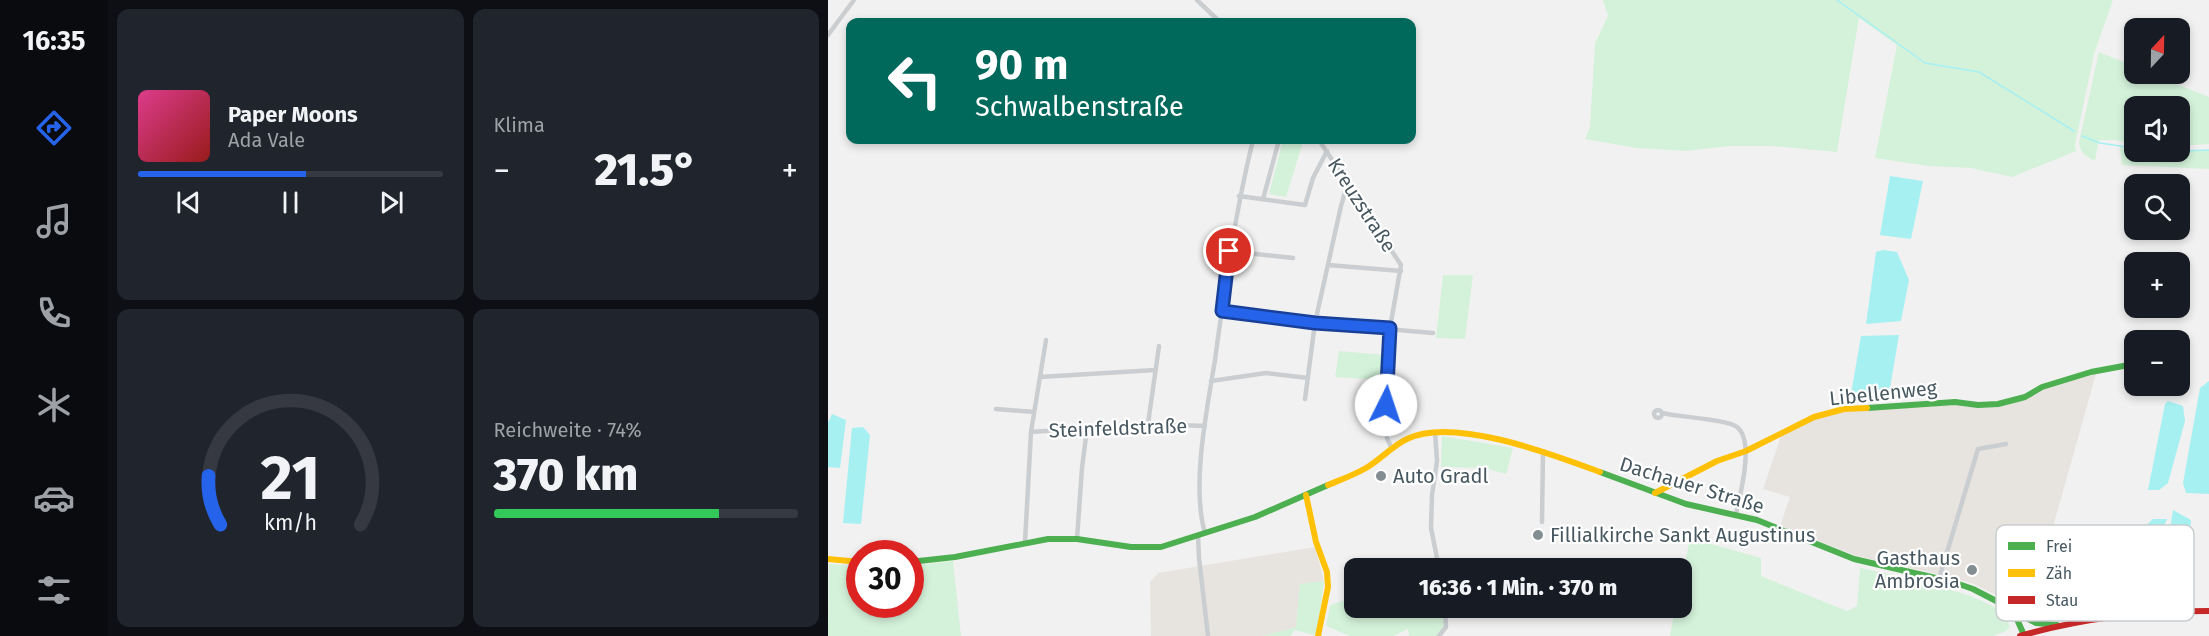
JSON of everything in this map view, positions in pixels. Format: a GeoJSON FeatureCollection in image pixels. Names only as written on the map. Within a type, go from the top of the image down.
{"type":"FeatureCollection","features":[{"type":"Feature","properties":{"kind":"street"},"geometry":{"type":"LineString","coordinates":[[828,35],[854,0]]}},
{"type":"Feature","properties":{"kind":"street"},"geometry":{"type":"LineString","coordinates":[[1197,0],[1216,18]]}},
{"type":"Feature","properties":{"kind":"street"},"geometry":{"type":"LineString","coordinates":[[1208,636],[1199,558],[1202,534],[1200,480],[1205,426],[1229,251],[1251,144]]}},
{"type":"Feature","properties":{"kind":"street"},"geometry":{"type":"LineString","coordinates":[[1263,199],[1278,144]]}},
{"type":"Feature","properties":{"kind":"street","name":"Kreuzstraße"},"geometry":{"type":"LineString","coordinates":[[1322,144],[1401,265],[1390,328],[1386,420],[1387,438],[1392,449]]}},
{"type":"Feature","properties":{"kind":"street"},"geometry":{"type":"LineString","coordinates":[[1239,196],[1305,205],[1313,178],[1327,151]]}},
{"type":"Feature","properties":{"kind":"street"},"geometry":{"type":"LineString","coordinates":[[1305,399],[1315,323],[1344,192],[1349,186]]}},
{"type":"Feature","properties":{"kind":"street"},"geometry":{"type":"LineString","coordinates":[[1229,251],[1293,258]]}},
{"type":"Feature","properties":{"kind":"street"},"geometry":{"type":"LineString","coordinates":[[1328,265],[1401,270]]}},
{"type":"Feature","properties":{"kind":"street"},"geometry":{"type":"LineString","coordinates":[[1222,311],[1315,323],[1433,333]]}},
{"type":"Feature","properties":{"kind":"street"},"geometry":{"type":"LineString","coordinates":[[1025,542],[1031,432],[1046,340]]}},
{"type":"Feature","properties":{"kind":"street"},"geometry":{"type":"LineString","coordinates":[[1148,424],[1159,346]]}},
{"type":"Feature","properties":{"kind":"street","name":"Libellenweg"},"geometry":{"type":"LineString","coordinates":[[1654,493],[1717,461],[1746,451],[1814,417],[1844,409],[1955,402],[1978,405],[1998,404],[2091,372],[2124,366]]}},
{"type":"Feature","properties":{"kind":"street"},"geometry":{"type":"LineString","coordinates":[[1040,376],[1155,370]]}},
{"type":"Feature","properties":{"kind":"street"},"geometry":{"type":"LineString","coordinates":[[1212,381],[1266,374],[1308,378]]}},
{"type":"Feature","properties":{"kind":"street"},"geometry":{"type":"LineString","coordinates":[[996,409],[1034,412]]}},
{"type":"Feature","properties":{"kind":"street"},"geometry":{"type":"LineString","coordinates":[[1662,413],[1737,427],[1746,451],[1736,514]]}},
{"type":"Feature","properties":{"kind":"street","name":"Steinfeldstraße"},"geometry":{"type":"LineString","coordinates":[[1031,432],[1148,424],[1205,426]]}},
{"type":"Feature","properties":{"kind":"street"},"geometry":{"type":"LineString","coordinates":[[1077,539],[1087,429]]}},
{"type":"Feature","properties":{"kind":"street"},"geometry":{"type":"LineString","coordinates":[[1435,432],[1437,461],[1432,495],[1431,528],[1437,558]]}},
{"type":"Feature","properties":{"kind":"street","name":"Dachauer Straße"},"geometry":{"type":"LineString","coordinates":[[924,560],[955,557],[1025,542],[1077,539],[1157,547],[1255,517],[1366,468],[1406,439],[1435,432],[1478,436],[1543,452],[1686,504],[1757,520],[1854,559],[1973,589],[1996,602]]}},
{"type":"Feature","properties":{"kind":"street"},"geometry":{"type":"LineString","coordinates":[[1939,579],[1978,449],[2006,444]]}},
{"type":"Feature","properties":{"kind":"street"},"geometry":{"type":"LineString","coordinates":[[1542,522],[1543,452]]}},
{"type":"Feature","properties":{"kind":"street"},"geometry":{"type":"LineString","coordinates":[[1306,495],[1316,542],[1327,577],[1325,609],[1318,636]]}},
{"type":"Feature","properties":{"kind":"street"},"geometry":{"type":"LineString","coordinates":[[828,559],[846,560]]}},
{"type":"Feature","properties":{"kind":"street"},"geometry":{"type":"LineString","coordinates":[[2194,611],[2209,611]]}},
{"type":"Feature","properties":{"kind":"street"},"geometry":{"type":"LineString","coordinates":[[1439,636],[1446,627],[1446,618]]}},
{"type":"Feature","properties":{"kind":"street"},"geometry":{"type":"LineString","coordinates":[[2032,621],[2067,625]]}},
{"type":"Feature","properties":{"kind":"street"},"geometry":{"type":"LineString","coordinates":[[2022,635],[2090,621]]}},
{"type":"Feature","properties":{"kind":"shaded area"},"geometry":{"type":"Polygon","coordinates":[[[2096,374],[2053,525],[1996,525],[1996,595],[1974,584],[1950,577],[1857,556],[1780,526],[1790,497],[1763,489],[1781,436],[1814,418],[1844,411],[1956,404],[1998,405],[2043,388],[2096,374]]]}},
{"type":"Feature","properties":{"kind":"shaded area"},"geometry":{"type":"Polygon","coordinates":[[[1315,547],[1324,581],[1300,584],[1296,628],[1262,636],[1151,636],[1150,582],[1158,573],[1315,547]]]}},
{"type":"Feature","properties":{"kind":"green space"},"geometry":{"type":"Polygon","coordinates":[[[1603,0],[2113,0],[2094,54],[2075,145],[2076,151],[2012,177],[1971,168],[1928,166],[1875,158],[1897,45],[1859,18],[1837,152],[1772,146],[1730,146],[1686,151],[1637,148],[1585,139],[1590,127],[1595,43],[1608,16],[1603,0]]]}},
{"type":"Feature","properties":{"kind":"green space"},"geometry":{"type":"Polygon","coordinates":[[[2099,52],[2124,62],[2124,84],[2177,84],[2209,97],[2209,144],[2190,145],[2190,96],[2124,96],[2124,142],[2099,140],[2095,161],[2082,152],[2079,142],[2099,52]]]}},
{"type":"Feature","properties":{"kind":"green space"},"geometry":{"type":"Polygon","coordinates":[[[1282,144],[1302,144],[1286,197],[1269,194],[1282,144]]]}},
{"type":"Feature","properties":{"kind":"green space"},"geometry":{"type":"Polygon","coordinates":[[[2120,147],[2124,148],[2124,162],[2190,162],[2190,151],[2209,150],[2209,169],[2122,165],[2120,147]]]}},
{"type":"Feature","properties":{"kind":"green space"},"geometry":{"type":"Polygon","coordinates":[[[1443,275],[1473,275],[1465,339],[1436,338],[1443,275]]]}},
{"type":"Feature","properties":{"kind":"green space"},"geometry":{"type":"Polygon","coordinates":[[[1339,351],[1385,355],[1383,380],[1335,377],[1339,351]]]}},
{"type":"Feature","properties":{"kind":"green space"},"geometry":{"type":"Polygon","coordinates":[[[1442,436],[1513,448],[1506,474],[1484,468],[1441,467],[1442,436]]]}},
{"type":"Feature","properties":{"kind":"green space"},"geometry":{"type":"Polygon","coordinates":[[[1690,538],[1761,558],[1761,576],[1847,611],[1857,606],[1860,568],[1962,593],[1996,608],[1996,621],[2008,621],[2010,627],[1993,636],[1670,636],[1673,618],[1692,618],[1692,558],[1686,558],[1690,538]]]}},
{"type":"Feature","properties":{"kind":"green space"},"geometry":{"type":"Polygon","coordinates":[[[953,561],[961,636],[828,636],[829,564],[846,565],[846,618],[924,618],[924,564],[953,561]]]}},
{"type":"Feature","properties":{"kind":"green space"},"geometry":{"type":"Polygon","coordinates":[[[1324,581],[1317,636],[1295,630],[1290,636],[1262,636],[1296,627],[1300,584],[1324,581]]]}},
{"type":"Feature","properties":{"kind":"green space"},"geometry":{"type":"Polygon","coordinates":[[[1344,600],[1344,618],[1446,618],[1446,627],[1437,636],[1409,636],[1408,629],[1393,636],[1350,636],[1326,626],[1330,605],[1344,600]]]}},
{"type":"Feature","properties":{"kind":"water"},"geometry":{"type":"Polygon","coordinates":[[[1890,176],[1923,181],[1911,239],[1880,235],[1890,176]]]}},
{"type":"Feature","properties":{"kind":"water"},"geometry":{"type":"Polygon","coordinates":[[[1883,250],[1897,252],[1909,280],[1901,321],[1866,324],[1876,252],[1883,250]]]}},
{"type":"Feature","properties":{"kind":"water"},"geometry":{"type":"Polygon","coordinates":[[[1899,335],[1888,400],[1851,394],[1861,336],[1899,335]]]}},
{"type":"Feature","properties":{"kind":"water"},"geometry":{"type":"Polygon","coordinates":[[[2209,381],[2209,494],[2186,493],[2183,483],[2200,388],[2209,381]]]}},
{"type":"Feature","properties":{"kind":"water"},"geometry":{"type":"Polygon","coordinates":[[[2168,401],[2183,406],[2185,421],[2168,483],[2159,490],[2148,490],[2165,404],[2168,401]]]}},
{"type":"Feature","properties":{"kind":"water"},"geometry":{"type":"Polygon","coordinates":[[[832,414],[846,420],[840,468],[828,467],[828,423],[832,414]]]}},
{"type":"Feature","properties":{"kind":"water"},"geometry":{"type":"Polygon","coordinates":[[[863,427],[870,435],[861,524],[843,523],[852,428],[863,427]]]}},
{"type":"Feature","properties":{"kind":"water"},"geometry":{"type":"Polygon","coordinates":[[[2173,510],[2191,520],[2190,525],[2171,525],[2173,510]]]}},
{"type":"Feature","properties":{"kind":"water"},"geometry":{"type":"Polygon","coordinates":[[[2153,519],[2167,519],[2164,525],[2146,525],[2153,519]]]}},
{"type":"Feature","properties":{"kind":"waterway"},"geometry":{"type":"LineString","coordinates":[[1837,0],[1925,63],[1979,72],[2074,131]]}},
{"type":"Feature","properties":{"kind":"waterway"},"geometry":{"type":"LineString","coordinates":[[2082,136],[2100,143],[2124,147]]}},
{"type":"Feature","properties":{"kind":"waterway"},"geometry":{"type":"LineString","coordinates":[[2190,151],[2209,150]]}},
{"type":"Feature","properties":{"kind":"traffic: fast"},"geometry":{"type":"LineString","coordinates":[[1867,408],[1955,402],[1978,405],[1998,404],[2025,397],[2042,387],[2091,372],[2124,366]]}},
{"type":"Feature","properties":{"kind":"traffic: fast"},"geometry":{"type":"LineString","coordinates":[[1600,472],[1686,504],[1757,520],[1854,559],[1953,582],[1996,601]]}},
{"type":"Feature","properties":{"kind":"traffic: fast"},"geometry":{"type":"LineString","coordinates":[[924,560],[955,557],[1048,539],[1077,539],[1131,547],[1161,547],[1255,517],[1328,485]]}},
{"type":"Feature","properties":{"kind":"traffic: fast"},"geometry":{"type":"LineString","coordinates":[[2018,621],[2024,635]]}},
{"type":"Feature","properties":{"kind":"traffic: fast"},"geometry":{"type":"LineString","coordinates":[[2032,621],[2057,625]]}},
{"type":"Feature","properties":{"kind":"traffic: slow"},"geometry":{"type":"LineString","coordinates":[[1655,493],[1717,461],[1746,451],[1814,417],[1844,409],[1867,408]]}},
{"type":"Feature","properties":{"kind":"traffic: slow"},"geometry":{"type":"LineString","coordinates":[[1328,485],[1366,468],[1407,439],[1427,433],[1450,432],[1504,440],[1600,472]]}},
{"type":"Feature","properties":{"kind":"traffic: slow"},"geometry":{"type":"LineString","coordinates":[[1306,495],[1316,542],[1327,572],[1328,587],[1318,636]]}},
{"type":"Feature","properties":{"kind":"traffic: slow"},"geometry":{"type":"LineString","coordinates":[[828,559],[846,561]]}},
{"type":"Feature","properties":{"kind":"traffic: jam"},"geometry":{"type":"LineString","coordinates":[[2194,611],[2209,611]]}},
{"type":"Feature","properties":{"kind":"traffic: jam"},"geometry":{"type":"LineString","coordinates":[[2020,636],[2087,621]]}},
{"type":"Feature","properties":{"kind":"place","name":"Auto Gradl"},"geometry":{"type":"Point","coordinates":[1381,476]}},
{"type":"Feature","properties":{"kind":"place","name":"Fillialkirche Sankt Augustinus"},"geometry":{"type":"Point","coordinates":[1538,535]}},
{"type":"Feature","properties":{"kind":"place","name":"Gasthaus Ambrosia"},"geometry":{"type":"Point","coordinates":[1972,570]}},
{"type":"Feature","properties":{"kind":"route"},"geometry":{"type":"LineString","coordinates":[[1229,251],[1222,311],[1315,323],[1390,328],[1386,405]]}}]}
